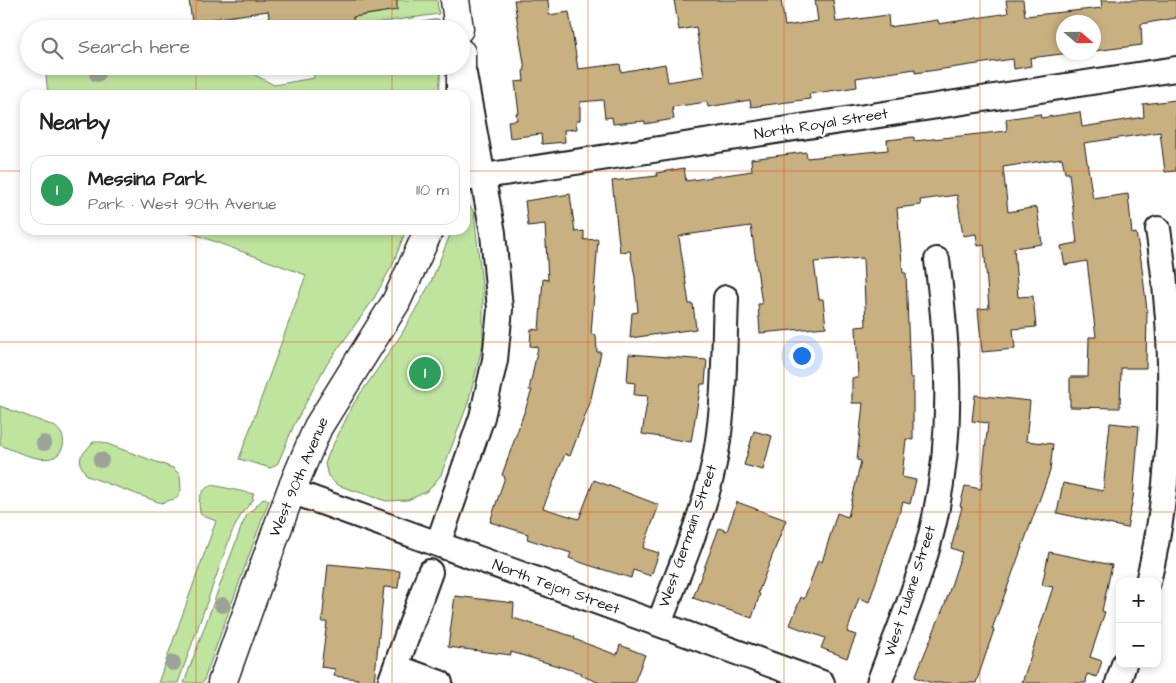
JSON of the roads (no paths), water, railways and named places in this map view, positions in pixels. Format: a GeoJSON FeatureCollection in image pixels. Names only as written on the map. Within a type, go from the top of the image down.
{"type":"FeatureCollection","features":[{"type":"Feature","properties":{"kind":"street"},"geometry":{"type":"LineString","coordinates":[[455,0],[458,20]]}},
{"type":"Feature","properties":{"kind":"street","name":"North Royal Street"},"geometry":{"type":"LineString","coordinates":[[473,178],[1176,69]]}},
{"type":"Feature","properties":{"kind":"street"},"geometry":{"type":"LineString","coordinates":[[461,90],[462,75]]}},
{"type":"Feature","properties":{"kind":"street"},"geometry":{"type":"LineString","coordinates":[[463,75],[465,90]]}},
{"type":"Feature","properties":{"kind":"street"},"geometry":{"type":"LineString","coordinates":[[438,544],[482,417],[495,360],[500,309],[498,270],[493,233],[473,178],[470,146]]}},
{"type":"Feature","properties":{"kind":"street"},"geometry":{"type":"LineString","coordinates":[[1149,578],[1165,497],[1173,396],[1172,284],[1158,229]]}},
{"type":"Feature","properties":{"kind":"street","name":"West 90th Avenue"},"geometry":{"type":"LineString","coordinates":[[222,683],[291,490],[318,427],[396,302],[427,235]]}},
{"type":"Feature","properties":{"kind":"street","name":"West Tulane Street"},"geometry":{"type":"LineString","coordinates":[[879,683],[923,563],[935,517],[941,481],[946,440],[948,369],[937,260]]}},
{"type":"Feature","properties":{"kind":"street","name":"West Germain Street"},"geometry":{"type":"LineString","coordinates":[[659,624],[690,540],[717,448],[721,414],[726,298]]}},
{"type":"Feature","properties":{"kind":"street","name":"North Tejon Street"},"geometry":{"type":"LineString","coordinates":[[291,490],[822,683]]}},
{"type":"Feature","properties":{"kind":"street"},"geometry":{"type":"LineString","coordinates":[[430,572],[393,675],[440,683]]}},
{"type":"Feature","properties":{"kind":"street"},"geometry":{"type":"LineString","coordinates":[[1118,683],[1123,668]]}},
{"type":"Feature","properties":{"kind":"place","name":"Messina Park"},"geometry":{"type":"Point","coordinates":[425,373]}}]}
